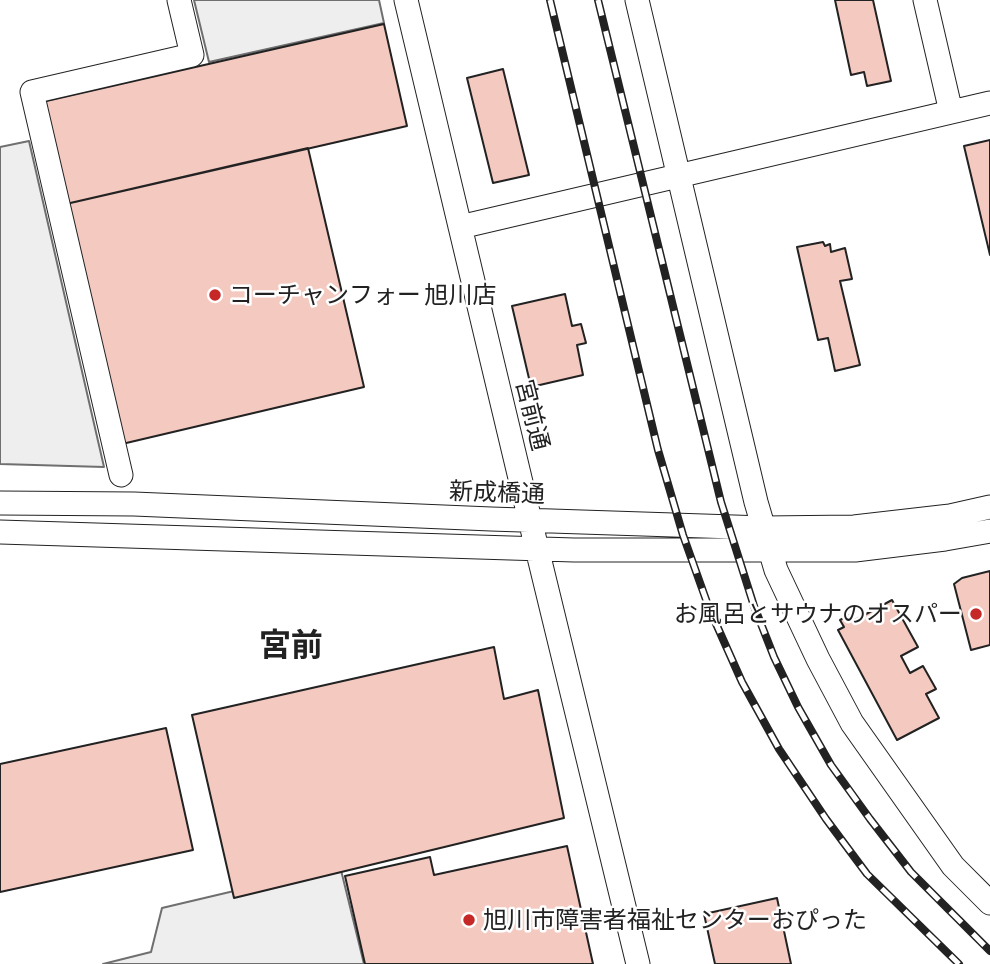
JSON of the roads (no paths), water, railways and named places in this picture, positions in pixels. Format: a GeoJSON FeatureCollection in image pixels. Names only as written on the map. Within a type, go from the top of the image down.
{"type":"FeatureCollection","features":[{"type":"Feature","properties":{"kind":"street"},"geometry":{"type":"LineString","coordinates":[[121,475],[32,92],[192,55],[179,0]]}},
{"type":"Feature","properties":{"kind":"street","name":"宮前通"},"geometry":{"type":"LineString","coordinates":[[407,0],[536,548],[638,964]]}},
{"type":"Feature","properties":{"kind":"street"},"geometry":{"type":"LineString","coordinates":[[637,0],[756,502],[776,570],[852,723],[953,866],[990,903]]}},
{"type":"Feature","properties":{"kind":"street"},"geometry":{"type":"LineString","coordinates":[[925,0],[951,112]]}},
{"type":"Feature","properties":{"kind":"street"},"geometry":{"type":"LineString","coordinates":[[460,227],[990,103]]}},
{"type":"Feature","properties":{"kind":"street","name":"新成橋通"},"geometry":{"type":"LineString","coordinates":[[0,503],[134,504],[530,520],[767,539],[855,551],[990,531]]}},
{"type":"Feature","properties":{"kind":"street","name":"新成橋通"},"geometry":{"type":"LineString","coordinates":[[0,532],[588,550],[767,539],[950,516],[990,508]]}},
{"type":"Feature","properties":{"kind":"railway"},"geometry":{"type":"LineString","coordinates":[[550,0],[658,450],[683,535],[709,608],[742,682],[779,749],[826,819],[867,874],[959,964]]}},
{"type":"Feature","properties":{"kind":"railway"},"geometry":{"type":"LineString","coordinates":[[598,0],[721,502],[754,606],[774,657],[798,707],[831,765],[870,819],[911,872],[990,951]]}},
{"type":"Feature","properties":{"kind":"place","name":"コーチャンフォー 旭川店"},"geometry":{"type":"Point","coordinates":[215,295]}},
{"type":"Feature","properties":{"kind":"place","name":"お風呂とサウナのオスパー"},"geometry":{"type":"Point","coordinates":[976,614]}},
{"type":"Feature","properties":{"kind":"place","name":"旭川市障害者福祉センターおぴった"},"geometry":{"type":"Point","coordinates":[469,920]}},
{"type":"Feature","properties":{"kind":"district","name":"宮前"},"geometry":{"type":"Point","coordinates":[291,646]}}]}
